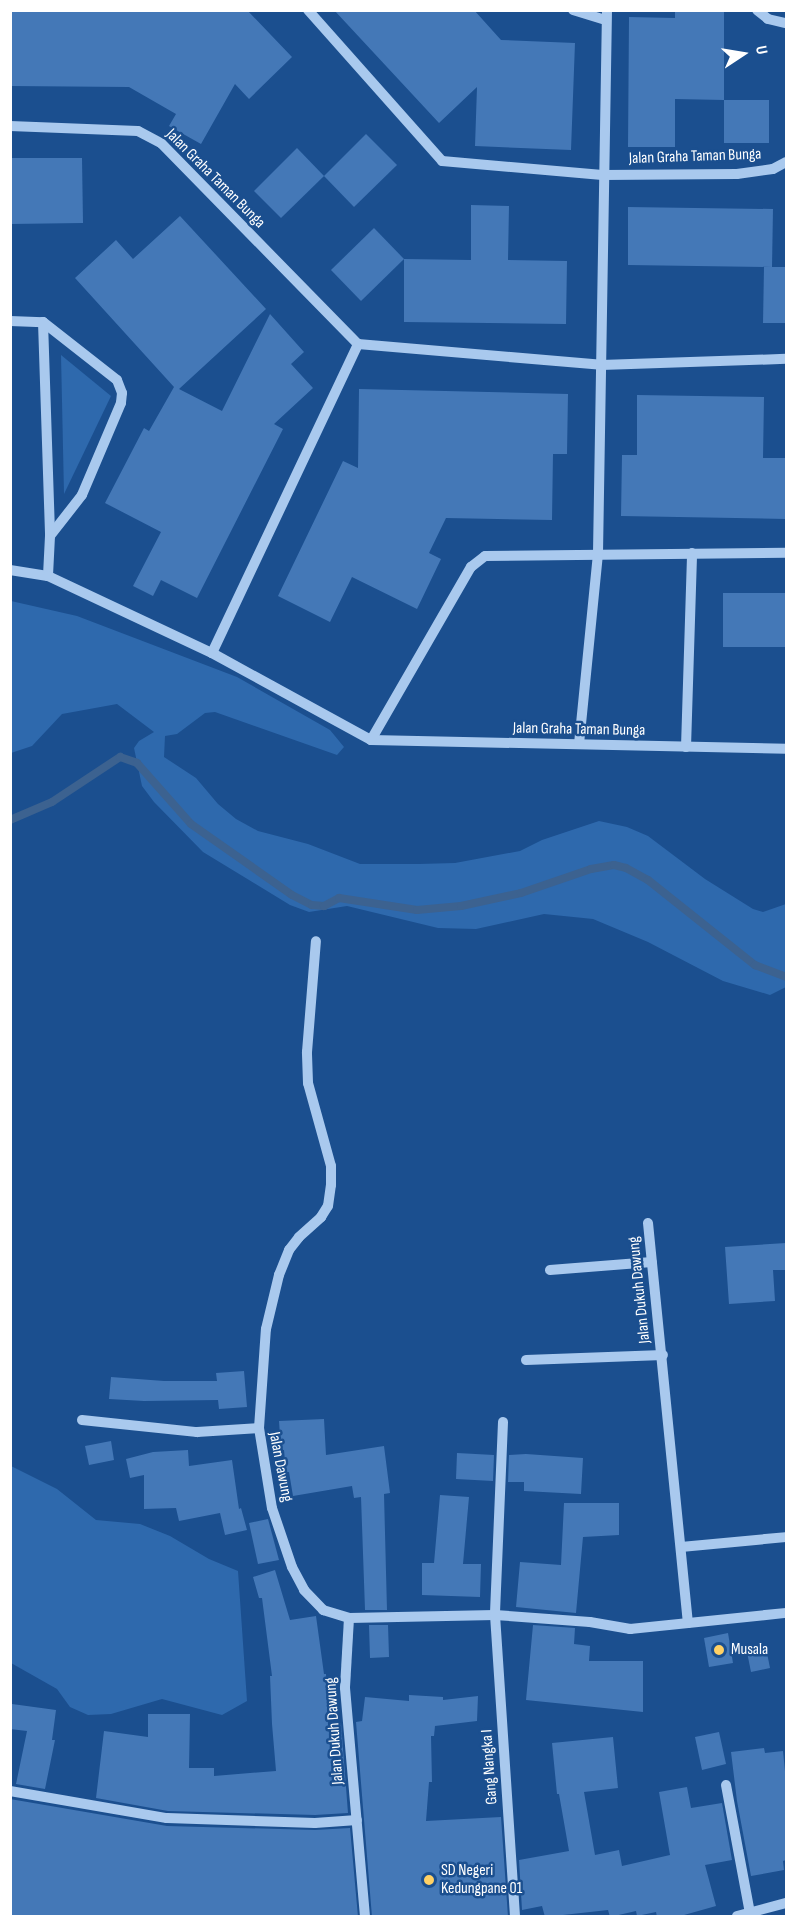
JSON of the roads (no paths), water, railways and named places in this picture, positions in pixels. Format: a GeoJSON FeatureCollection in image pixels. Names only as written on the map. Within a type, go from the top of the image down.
{"type":"FeatureCollection","features":[{"type":"Feature","properties":{"kind":"street","name":"Jalan Graha Taman Bunga"},"geometry":{"type":"LineString","coordinates":[[308,10],[439,159],[602,175],[737,174],[772,169],[786,162]]}},
{"type":"Feature","properties":{"kind":"street"},"geometry":{"type":"LineString","coordinates":[[573,10],[606,15],[598,553],[579,744]]}},
{"type":"Feature","properties":{"kind":"street"},"geometry":{"type":"LineString","coordinates":[[757,10],[768,19],[786,22]]}},
{"type":"Feature","properties":{"kind":"street","name":"Jalan Graha Taman Bunga"},"geometry":{"type":"LineString","coordinates":[[10,126],[138,131],[161,142],[358,344]]}},
{"type":"Feature","properties":{"kind":"street"},"geometry":{"type":"LineString","coordinates":[[10,321],[43,322],[117,380],[122,393],[121,403],[82,495],[50,536]]}},
{"type":"Feature","properties":{"kind":"street"},"geometry":{"type":"LineString","coordinates":[[43,322],[50,536],[48,576]]}},
{"type":"Feature","properties":{"kind":"street"},"geometry":{"type":"LineString","coordinates":[[212,653],[358,344],[601,365],[786,359]]}},
{"type":"Feature","properties":{"kind":"street"},"geometry":{"type":"LineString","coordinates":[[371,740],[476,561],[485,556],[598,553],[786,553]]}},
{"type":"Feature","properties":{"kind":"street"},"geometry":{"type":"LineString","coordinates":[[686,747],[692,553]]}},
{"type":"Feature","properties":{"kind":"street","name":"Jalan Graha Taman Bunga"},"geometry":{"type":"LineString","coordinates":[[10,570],[48,576],[212,653],[371,740],[786,749]]}},
{"type":"Feature","properties":{"kind":"street"},"geometry":{"type":"LineString","coordinates":[[259,1428],[266,1329],[279,1275],[289,1250],[299,1237],[321,1217],[328,1206],[331,1185],[331,1166],[308,1083],[307,1052],[316,941]]}},
{"type":"Feature","properties":{"kind":"street","name":"Jalan Dukuh Dawung"},"geometry":{"type":"LineString","coordinates":[[648,1223],[663,1354],[688,1623]]}},
{"type":"Feature","properties":{"kind":"street"},"geometry":{"type":"LineString","coordinates":[[550,1270],[652,1262]]}},
{"type":"Feature","properties":{"kind":"street","name":"Jalan Dukuh Dawung"},"geometry":{"type":"LineString","coordinates":[[526,1360],[663,1354]]}},
{"type":"Feature","properties":{"kind":"street","name":"Jalan Dawung"},"geometry":{"type":"LineString","coordinates":[[82,1420],[197,1432],[259,1428],[272,1508],[292,1567],[304,1590],[323,1610],[349,1618]]}},
{"type":"Feature","properties":{"kind":"street"},"geometry":{"type":"LineString","coordinates":[[495,1615],[502,1422]]}},
{"type":"Feature","properties":{"kind":"street"},"geometry":{"type":"LineString","coordinates":[[681,1547],[786,1537]]}},
{"type":"Feature","properties":{"kind":"street"},"geometry":{"type":"LineString","coordinates":[[349,1618],[495,1615],[590,1622],[630,1629],[786,1613]]}},
{"type":"Feature","properties":{"kind":"street","name":"Gang Nangka I"},"geometry":{"type":"LineString","coordinates":[[495,1615],[515,1917]]}},
{"type":"Feature","properties":{"kind":"street","name":"Jalan Dukuh Dawung"},"geometry":{"type":"LineString","coordinates":[[349,1618],[345,1688],[365,1917]]}},
{"type":"Feature","properties":{"kind":"street"},"geometry":{"type":"LineString","coordinates":[[726,1785],[750,1913]]}},
{"type":"Feature","properties":{"kind":"street"},"geometry":{"type":"LineString","coordinates":[[10,1791],[167,1818],[315,1823],[357,1820]]}},
{"type":"Feature","properties":{"kind":"street"},"geometry":{"type":"LineString","coordinates":[[737,1917],[786,1903]]}},
{"type":"Feature","properties":{"kind":"waterway"},"geometry":{"type":"LineString","coordinates":[[10,820],[52,802],[120,757],[137,763],[191,824],[292,895],[312,905],[324,906],[339,898],[417,910],[461,906],[521,893],[591,869],[614,865],[626,868],[648,880],[755,965],[786,977]]}},
{"type":"Feature","properties":{"kind":"place","name":"Musala"},"geometry":{"type":"Point","coordinates":[719,1650]}},
{"type":"Feature","properties":{"kind":"place","name":"SD Negeri Kedungpane 01"},"geometry":{"type":"Point","coordinates":[429,1880]}}]}
